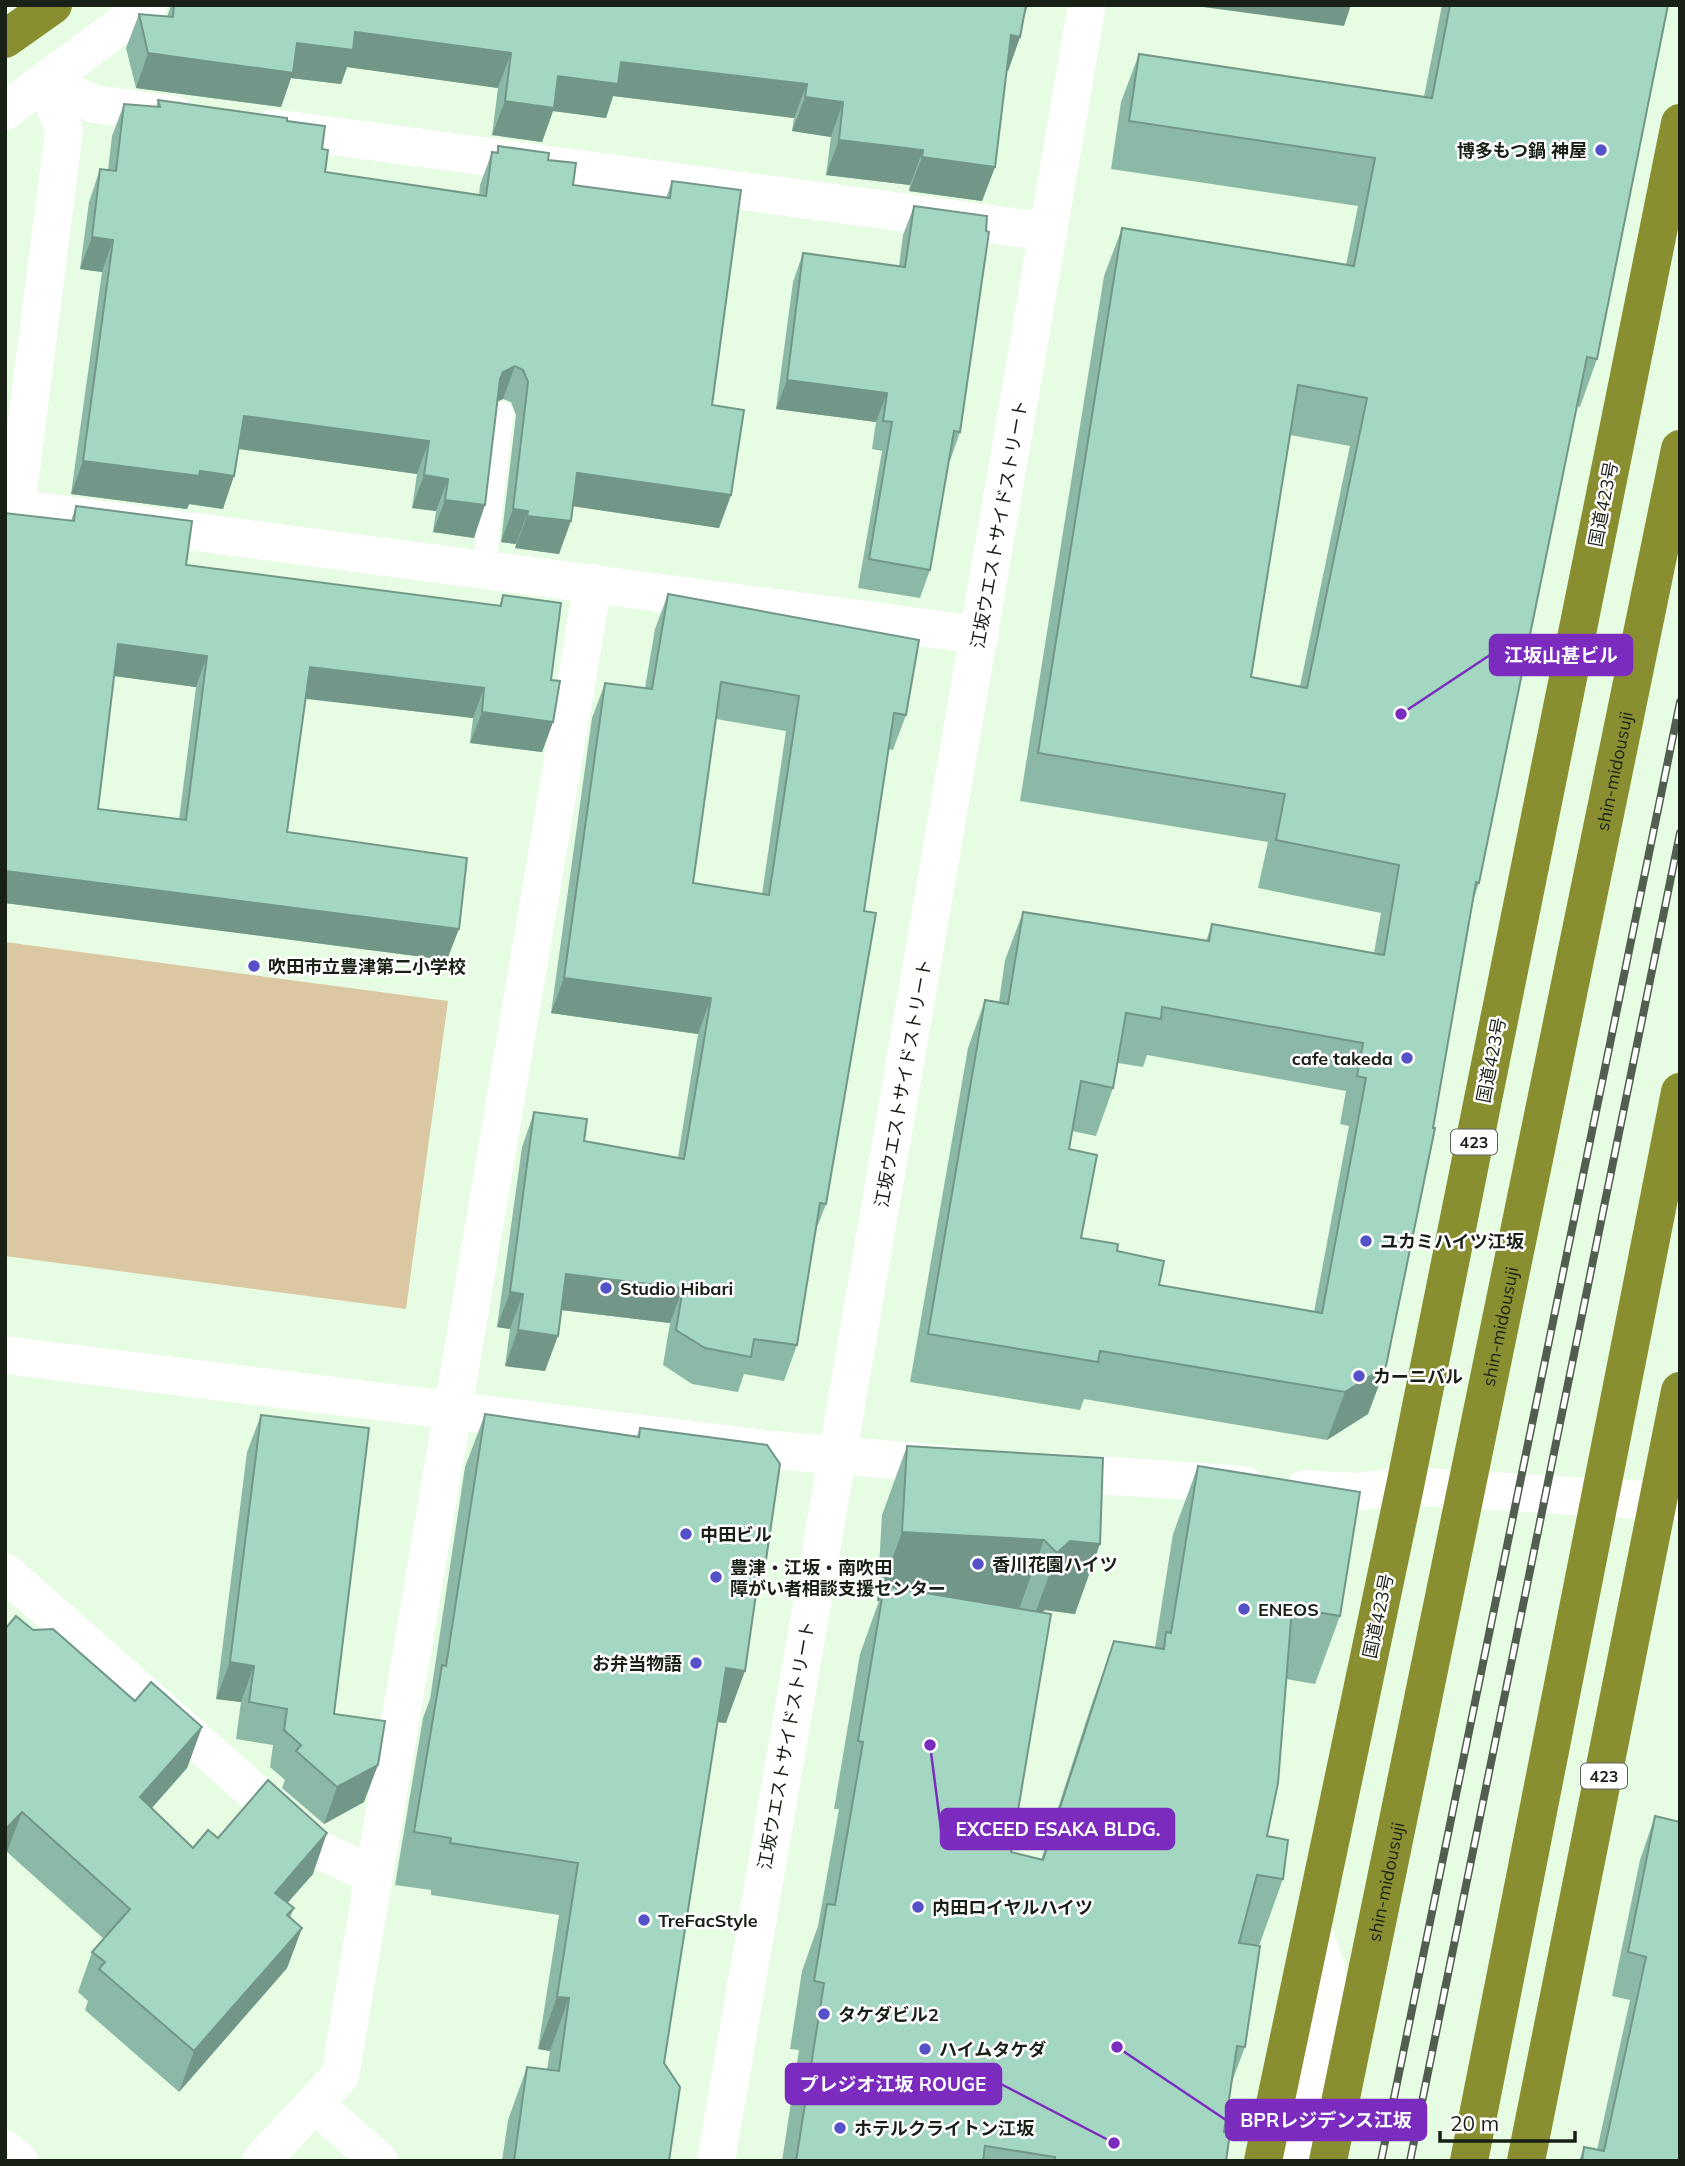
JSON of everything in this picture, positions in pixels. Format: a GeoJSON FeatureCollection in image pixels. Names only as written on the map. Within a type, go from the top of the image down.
{"type":"FeatureCollection","features":[{"type":"Feature","properties":{"kind":"highway"},"geometry":{"type":"LineString","coordinates":[[5,39],[53,5]]}},
{"type":"Feature","properties":{"kind":"highway","name":"国道423号"},"geometry":{"type":"LineString","coordinates":[[1263,2161],[1405,1486],[1680,123]]}},
{"type":"Feature","properties":{"kind":"highway","name":"shin-midousuji"},"geometry":{"type":"LineString","coordinates":[[1328,2161],[1680,449]]}},
{"type":"Feature","properties":{"kind":"highway"},"geometry":{"type":"LineString","coordinates":[[1468,2161],[1680,1092]]}},
{"type":"Feature","properties":{"kind":"highway","name":"423"},"geometry":{"type":"LineString","coordinates":[[1526,2161],[1670,1501],[1680,1391]]}},
{"type":"Feature","properties":{"kind":"street"},"geometry":{"type":"LineString","coordinates":[[5,111],[47,83],[149,5]]}},
{"type":"Feature","properties":{"kind":"street","name":"江坂ウエストサイドストリート"},"geometry":{"type":"LineString","coordinates":[[716,2161],[1087,5]]}},
{"type":"Feature","properties":{"kind":"street"},"geometry":{"type":"LineString","coordinates":[[47,83],[94,104],[1049,232]]}},
{"type":"Feature","properties":{"kind":"street"},"geometry":{"type":"LineString","coordinates":[[47,83],[64,131],[10,508],[980,635]]}},
{"type":"Feature","properties":{"kind":"street"},"geometry":{"type":"LineString","coordinates":[[261,2161],[340,2076],[593,583]]}},
{"type":"Feature","properties":{"kind":"street"},"geometry":{"type":"LineString","coordinates":[[5,1354],[836,1456],[1355,1492],[1405,1486],[1670,1501]]}},
{"type":"Feature","properties":{"kind":"street"},"geometry":{"type":"LineString","coordinates":[[5,1572],[320,1850],[372,1875]]}},
{"type":"Feature","properties":{"kind":"street"},"geometry":{"type":"LineString","coordinates":[[1300,2161],[1330,2019],[1326,1968],[1312,1927]]}},
{"type":"Feature","properties":{"kind":"street"},"geometry":{"type":"LineString","coordinates":[[315,2104],[379,2161]]}},
{"type":"Feature","properties":{"kind":"street"},"geometry":{"type":"LineString","coordinates":[[5,2149],[19,2161]]}},
{"type":"Feature","properties":{"kind":"lane"},"geometry":{"type":"LineString","coordinates":[[484,569],[502,413]]}},
{"type":"Feature","properties":{"kind":"shaded area"},"geometry":{"type":"Polygon","coordinates":[[[5,942],[448,1001],[406,1309],[5,1256],[5,942]]]}},
{"type":"Feature","properties":{"kind":"building"},"geometry":{"type":"Polygon","coordinates":[[[174,5],[1026,5],[1020,37],[1011,35],[995,167],[922,157],[923,150],[839,140],[843,102],[805,97],[807,84],[621,62],[618,84],[558,76],[554,108],[505,101],[511,53],[355,32],[353,50],[297,43],[293,73],[148,53],[139,14],[173,17],[174,5]]]}},
{"type":"Feature","properties":{"kind":"building"},"geometry":{"type":"Polygon","coordinates":[[[1450,5],[1668,5],[1597,359],[1587,357],[1479,883],[1476,882],[1435,1128],[1386,1366],[1345,1392],[1100,1351],[1098,1362],[928,1334],[985,1000],[1008,1004],[1023,912],[1209,941],[1212,924],[1384,955],[1399,865],[1276,840],[1285,794],[1038,753],[1122,228],[1354,266],[1375,158],[1129,121],[1139,54],[1432,98],[1450,5]],[[1298,385],[1251,677],[1307,688],[1367,398],[1298,385]],[[1162,1007],[1161,1019],[1126,1013],[1113,1088],[1081,1081],[1069,1149],[1097,1155],[1081,1238],[1118,1244],[1117,1251],[1164,1261],[1159,1285],[1322,1313],[1366,1078],[1357,1076],[1363,1043],[1162,1007]]]}},
{"type":"Feature","properties":{"kind":"building"},"geometry":{"type":"Polygon","coordinates":[[[158,100],[325,126],[322,149],[328,150],[325,172],[486,196],[492,152],[498,153],[498,146],[549,153],[548,160],[576,163],[573,185],[670,198],[672,181],[741,190],[712,405],[744,410],[731,495],[577,473],[571,521],[527,516],[528,511],[513,509],[528,382],[523,370],[515,366],[503,372],[500,379],[485,505],[445,500],[448,479],[424,475],[429,441],[244,416],[234,476],[200,471],[199,476],[83,461],[113,240],[92,237],[100,169],[116,171],[124,104],[160,107],[158,100]]]}},
{"type":"Feature","properties":{"kind":"building"},"geometry":{"type":"Polygon","coordinates":[[[914,206],[987,216],[986,231],[989,232],[960,432],[954,431],[930,570],[869,559],[892,422],[883,421],[887,393],[787,380],[803,253],[905,267],[914,206]]]}},
{"type":"Feature","properties":{"kind":"building"},"geometry":{"type":"Polygon","coordinates":[[[76,506],[192,521],[186,565],[501,606],[503,595],[561,603],[551,680],[560,681],[553,722],[482,712],[484,688],[310,667],[287,832],[467,858],[459,929],[5,871],[5,513],[74,521],[76,506]],[[118,644],[98,809],[186,820],[207,656],[118,644]]]}},
{"type":"Feature","properties":{"kind":"building"},"geometry":{"type":"Polygon","coordinates":[[[668,594],[919,640],[906,715],[894,713],[864,911],[876,913],[826,1204],[820,1203],[797,1345],[754,1339],[751,1357],[705,1348],[676,1330],[683,1288],[566,1274],[558,1336],[518,1330],[523,1294],[510,1292],[534,1112],[587,1119],[584,1141],[684,1159],[711,998],[564,978],[605,683],[652,689],[668,594]],[[721,682],[693,883],[769,895],[799,696],[721,682]]]}},
{"type":"Feature","properties":{"kind":"building"},"geometry":{"type":"Polygon","coordinates":[[[485,1414],[639,1437],[640,1428],[767,1445],[780,1464],[765,1567],[760,1566],[745,1671],[726,1668],[664,2063],[680,2087],[669,2161],[514,2161],[527,2067],[559,2071],[569,1998],[557,1997],[578,1863],[450,1843],[451,1838],[414,1832],[442,1665],[446,1666],[485,1414]]]}},
{"type":"Feature","properties":{"kind":"building"},"geometry":{"type":"Polygon","coordinates":[[[261,1415],[369,1428],[334,1714],[385,1721],[378,1765],[337,1787],[296,1751],[301,1745],[284,1730],[287,1709],[249,1702],[254,1666],[230,1662],[261,1415]]]}},
{"type":"Feature","properties":{"kind":"building"},"geometry":{"type":"Polygon","coordinates":[[[907,1446],[1103,1458],[1100,1544],[1070,1541],[1057,1553],[1044,1540],[902,1532],[907,1446]]]}},
{"type":"Feature","properties":{"kind":"building"},"geometry":{"type":"Polygon","coordinates":[[[1198,1466],[1360,1492],[1340,1616],[1292,1608],[1278,1783],[1267,1836],[1288,1840],[1283,1879],[1257,1875],[1239,1943],[1260,1946],[1245,2047],[1237,2046],[1224,2132],[1230,2133],[1226,2161],[1055,2161],[1055,2157],[985,2146],[983,2161],[796,2161],[824,1983],[814,1981],[827,1904],[835,1905],[863,1742],[858,1741],[884,1586],[1051,1614],[1011,1852],[1043,1860],[1114,1641],[1164,1649],[1166,1632],[1171,1633],[1198,1466]]]}},
{"type":"Feature","properties":{"kind":"building"},"geometry":{"type":"Polygon","coordinates":[[[16,1616],[33,1630],[53,1629],[135,1701],[151,1682],[202,1727],[140,1797],[193,1848],[208,1830],[218,1838],[268,1780],[327,1833],[275,1893],[294,1908],[287,1915],[302,1928],[194,2051],[99,1969],[105,1962],[92,1952],[130,1909],[22,1812],[5,1830],[5,1629],[16,1616]]]}},
{"type":"Feature","properties":{"kind":"building"},"geometry":{"type":"Polygon","coordinates":[[[1655,1816],[1680,1822],[1680,2161],[1582,2161],[1584,2147],[1604,2151],[1646,1957],[1628,1952],[1655,1816]]]}},
{"type":"Feature","properties":{"kind":"railway"},"geometry":{"type":"LineString","coordinates":[[1381,2161],[1680,702]]}},
{"type":"Feature","properties":{"kind":"railway"},"geometry":{"type":"LineString","coordinates":[[1410,2161],[1680,833]]}},
{"type":"Feature","properties":{"kind":"place","name":"博多もつ鍋 神屋"},"geometry":{"type":"Point","coordinates":[1601,150]}},
{"type":"Feature","properties":{"kind":"place","name":"江坂山甚ビル"},"geometry":{"type":"Point","coordinates":[1401,714]}},
{"type":"Feature","properties":{"kind":"place","name":"吹田市立豊津第二小学校"},"geometry":{"type":"Point","coordinates":[254,966]}},
{"type":"Feature","properties":{"kind":"place","name":"cafe takeda"},"geometry":{"type":"Point","coordinates":[1407,1058]}},
{"type":"Feature","properties":{"kind":"place","name":"ユカミハイツ江坂"},"geometry":{"type":"Point","coordinates":[1366,1241]}},
{"type":"Feature","properties":{"kind":"place","name":"Studio Hibari"},"geometry":{"type":"Point","coordinates":[606,1288]}},
{"type":"Feature","properties":{"kind":"place","name":"カーニバル"},"geometry":{"type":"Point","coordinates":[1359,1376]}},
{"type":"Feature","properties":{"kind":"place","name":"中田ビル"},"geometry":{"type":"Point","coordinates":[686,1534]}},
{"type":"Feature","properties":{"kind":"place","name":"香川花園ハイツ"},"geometry":{"type":"Point","coordinates":[978,1564]}},
{"type":"Feature","properties":{"kind":"place","name":"豊津・江坂・南吹田 障がい者相談支援センター"},"geometry":{"type":"Point","coordinates":[716,1577]}},
{"type":"Feature","properties":{"kind":"place","name":"ENEOS"},"geometry":{"type":"Point","coordinates":[1244,1609]}},
{"type":"Feature","properties":{"kind":"place","name":"お弁当物語"},"geometry":{"type":"Point","coordinates":[696,1663]}},
{"type":"Feature","properties":{"kind":"place","name":"EXCEED ESAKA BLDG."},"geometry":{"type":"Point","coordinates":[930,1745]}},
{"type":"Feature","properties":{"kind":"place","name":"内田ロイヤルハイツ"},"geometry":{"type":"Point","coordinates":[918,1907]}},
{"type":"Feature","properties":{"kind":"place","name":"TreFacStyle"},"geometry":{"type":"Point","coordinates":[644,1920]}},
{"type":"Feature","properties":{"kind":"place","name":"タケダビル2"},"geometry":{"type":"Point","coordinates":[824,2014]}},
{"type":"Feature","properties":{"kind":"place","name":"BPRレジデンス江坂"},"geometry":{"type":"Point","coordinates":[1117,2047]}},
{"type":"Feature","properties":{"kind":"place","name":"ハイムタケダ"},"geometry":{"type":"Point","coordinates":[925,2049]}},
{"type":"Feature","properties":{"kind":"place","name":"ホテルクライトン江坂"},"geometry":{"type":"Point","coordinates":[840,2128]}},
{"type":"Feature","properties":{"kind":"place","name":"プレジオ江坂 ROUGE"},"geometry":{"type":"Point","coordinates":[1114,2143]}}]}
